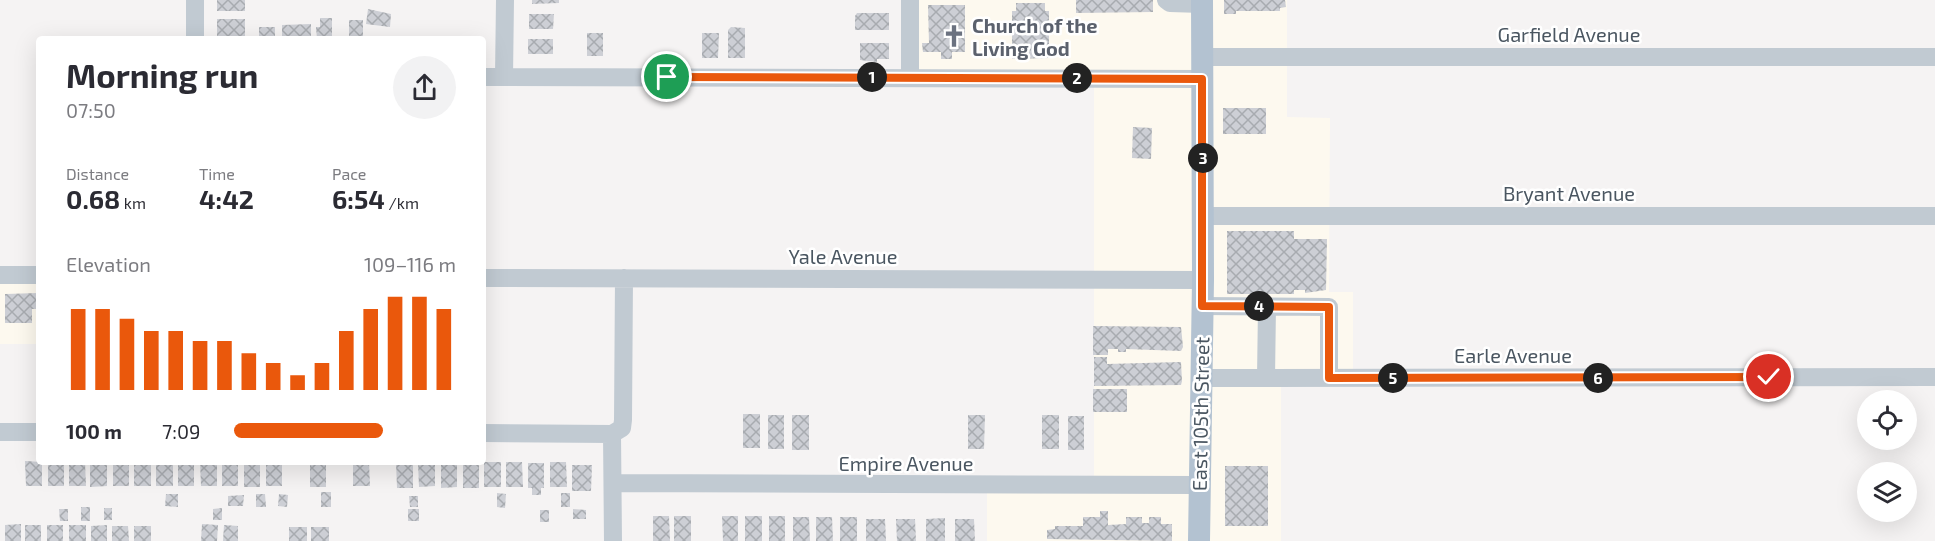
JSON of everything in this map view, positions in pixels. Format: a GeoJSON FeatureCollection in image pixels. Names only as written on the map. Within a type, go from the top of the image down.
{"type":"FeatureCollection","features":[{"type":"Feature","properties":{"kind":"main road","name":"East 105th Street"},"geometry":{"type":"LineString","coordinates":[[1199,541],[1198,485],[1203,280],[1202,2]]}},
{"type":"Feature","properties":{"kind":"street"},"geometry":{"type":"LineString","coordinates":[[195,0],[195,36]]}},
{"type":"Feature","properties":{"kind":"street"},"geometry":{"type":"LineString","coordinates":[[504,77],[505,0]]}},
{"type":"Feature","properties":{"kind":"street"},"geometry":{"type":"LineString","coordinates":[[910,0],[910,77]]}},
{"type":"Feature","properties":{"kind":"street"},"geometry":{"type":"LineString","coordinates":[[1166,0],[1170,3],[1202,2]]}},
{"type":"Feature","properties":{"kind":"street","name":"Garfield Avenue"},"geometry":{"type":"LineString","coordinates":[[486,77],[910,77],[1202,68],[1935,57]]}},
{"type":"Feature","properties":{"kind":"street","name":"Bryant Avenue"},"geometry":{"type":"LineString","coordinates":[[1203,216],[1935,216]]}},
{"type":"Feature","properties":{"kind":"street"},"geometry":{"type":"LineString","coordinates":[[0,275],[36,275]]}},
{"type":"Feature","properties":{"kind":"street","name":"Yale Avenue"},"geometry":{"type":"LineString","coordinates":[[486,278],[1203,280]]}},
{"type":"Feature","properties":{"kind":"street"},"geometry":{"type":"LineString","coordinates":[[486,434],[612,434],[622,428],[624,278]]}},
{"type":"Feature","properties":{"kind":"street"},"geometry":{"type":"LineString","coordinates":[[1202,306],[1329,307],[1329,378]]}},
{"type":"Feature","properties":{"kind":"street"},"geometry":{"type":"LineString","coordinates":[[1266,378],[1267,306]]}},
{"type":"Feature","properties":{"kind":"street","name":"Earle Avenue"},"geometry":{"type":"LineString","coordinates":[[1200,378],[1935,377]]}},
{"type":"Feature","properties":{"kind":"street"},"geometry":{"type":"LineString","coordinates":[[0,432],[36,432]]}},
{"type":"Feature","properties":{"kind":"street"},"geometry":{"type":"LineString","coordinates":[[612,434],[613,541]]}},
{"type":"Feature","properties":{"kind":"street","name":"Empire Avenue"},"geometry":{"type":"LineString","coordinates":[[613,483],[1198,485]]}},
{"type":"Feature","properties":{"kind":"shaded area"},"geometry":{"type":"Polygon","coordinates":[[[910,0],[1287,0],[1287,117],[1330,118],[1329,292],[1353,292],[1353,378],[1281,379],[1281,541],[987,541],[987,485],[1094,486],[1094,78],[910,77],[910,0]]]}},
{"type":"Feature","properties":{"kind":"shaded area"},"geometry":{"type":"Polygon","coordinates":[[[0,275],[36,275],[36,344],[0,344],[0,275]]]}},
{"type":"Feature","properties":{"kind":"building"},"geometry":{"type":"Polygon","coordinates":[[[217,0],[245,0],[245,11],[217,11],[217,0]]]}},
{"type":"Feature","properties":{"kind":"building"},"geometry":{"type":"Polygon","coordinates":[[[532,0],[559,0],[559,3],[532,4],[532,0]]]}},
{"type":"Feature","properties":{"kind":"building"},"geometry":{"type":"Polygon","coordinates":[[[1076,0],[1153,0],[1153,12],[1076,13],[1076,0]]]}},
{"type":"Feature","properties":{"kind":"building"},"geometry":{"type":"Polygon","coordinates":[[[1224,0],[1285,0],[1286,7],[1280,8],[1280,11],[1236,11],[1236,14],[1224,14],[1224,0]]]}},
{"type":"Feature","properties":{"kind":"building"},"geometry":{"type":"Polygon","coordinates":[[[1016,3],[1045,3],[1045,11],[1049,11],[1049,58],[1012,59],[1012,11],[1016,11],[1016,3]]]}},
{"type":"Feature","properties":{"kind":"building"},"geometry":{"type":"Polygon","coordinates":[[[928,5],[965,5],[965,52],[952,52],[952,59],[941,59],[941,52],[923,52],[922,43],[929,43],[928,5]]]}},
{"type":"Feature","properties":{"kind":"building"},"geometry":{"type":"Polygon","coordinates":[[[368,9],[391,14],[390,27],[366,24],[368,9]]]}},
{"type":"Feature","properties":{"kind":"building"},"geometry":{"type":"Polygon","coordinates":[[[857,13],[889,13],[889,30],[855,30],[857,13]]]}},
{"type":"Feature","properties":{"kind":"building"},"geometry":{"type":"Polygon","coordinates":[[[529,14],[554,14],[553,29],[529,29],[529,14]]]}},
{"type":"Feature","properties":{"kind":"building"},"geometry":{"type":"Polygon","coordinates":[[[320,18],[332,18],[332,36],[317,36],[316,27],[320,27],[320,18]]]}},
{"type":"Feature","properties":{"kind":"building"},"geometry":{"type":"Polygon","coordinates":[[[217,19],[245,19],[245,36],[217,36],[217,19]]]}},
{"type":"Feature","properties":{"kind":"building"},"geometry":{"type":"Polygon","coordinates":[[[349,20],[363,20],[363,36],[349,36],[349,20]]]}},
{"type":"Feature","properties":{"kind":"building"},"geometry":{"type":"Polygon","coordinates":[[[311,24],[311,36],[282,36],[282,25],[311,24]]]}},
{"type":"Feature","properties":{"kind":"building"},"geometry":{"type":"Polygon","coordinates":[[[259,27],[275,27],[275,36],[259,36],[259,27]]]}},
{"type":"Feature","properties":{"kind":"building"},"geometry":{"type":"Polygon","coordinates":[[[731,27],[745,28],[745,58],[728,58],[728,30],[731,27]]]}},
{"type":"Feature","properties":{"kind":"building"},"geometry":{"type":"Polygon","coordinates":[[[587,33],[603,33],[603,56],[587,56],[587,33]]]}},
{"type":"Feature","properties":{"kind":"building"},"geometry":{"type":"Polygon","coordinates":[[[702,33],[719,33],[718,58],[702,58],[702,33]]]}},
{"type":"Feature","properties":{"kind":"building"},"geometry":{"type":"Polygon","coordinates":[[[528,39],[553,39],[553,54],[528,54],[528,39]]]}},
{"type":"Feature","properties":{"kind":"building"},"geometry":{"type":"Polygon","coordinates":[[[860,43],[889,43],[889,59],[877,59],[877,62],[860,60],[860,43]]]}},
{"type":"Feature","properties":{"kind":"building"},"geometry":{"type":"Polygon","coordinates":[[[1223,108],[1266,108],[1266,134],[1223,134],[1223,108]]]}},
{"type":"Feature","properties":{"kind":"building"},"geometry":{"type":"Polygon","coordinates":[[[1133,127],[1152,128],[1151,159],[1132,158],[1133,127]]]}},
{"type":"Feature","properties":{"kind":"building"},"geometry":{"type":"Polygon","coordinates":[[[1227,231],[1294,231],[1294,239],[1327,239],[1326,290],[1305,293],[1305,290],[1294,290],[1294,294],[1227,294],[1227,231]]]}},
{"type":"Feature","properties":{"kind":"building"},"geometry":{"type":"Polygon","coordinates":[[[36,293],[36,309],[32,309],[32,323],[5,323],[5,294],[36,293]]]}},
{"type":"Feature","properties":{"kind":"building"},"geometry":{"type":"Polygon","coordinates":[[[1093,326],[1181,327],[1183,347],[1181,351],[1126,349],[1126,352],[1118,352],[1118,349],[1108,349],[1108,355],[1093,355],[1093,326]]]}},
{"type":"Feature","properties":{"kind":"building"},"geometry":{"type":"Polygon","coordinates":[[[1094,357],[1107,357],[1107,364],[1181,362],[1181,385],[1094,386],[1094,357]]]}},
{"type":"Feature","properties":{"kind":"building"},"geometry":{"type":"Polygon","coordinates":[[[1093,389],[1127,389],[1127,412],[1093,412],[1093,389]]]}},
{"type":"Feature","properties":{"kind":"building"},"geometry":{"type":"Polygon","coordinates":[[[743,414],[760,414],[760,448],[743,448],[743,414]]]}},
{"type":"Feature","properties":{"kind":"building"},"geometry":{"type":"Polygon","coordinates":[[[768,415],[784,415],[784,449],[768,449],[768,415]]]}},
{"type":"Feature","properties":{"kind":"building"},"geometry":{"type":"Polygon","coordinates":[[[792,415],[809,415],[809,450],[792,450],[792,415]]]}},
{"type":"Feature","properties":{"kind":"building"},"geometry":{"type":"Polygon","coordinates":[[[968,415],[985,415],[984,449],[968,449],[968,415]]]}},
{"type":"Feature","properties":{"kind":"building"},"geometry":{"type":"Polygon","coordinates":[[[1042,415],[1059,415],[1059,449],[1042,449],[1042,415]]]}},
{"type":"Feature","properties":{"kind":"building"},"geometry":{"type":"Polygon","coordinates":[[[1068,416],[1084,416],[1084,450],[1068,450],[1068,416]]]}},
{"type":"Feature","properties":{"kind":"building"},"geometry":{"type":"Polygon","coordinates":[[[25,461],[36,462],[36,465],[42,465],[42,486],[26,486],[25,461]]]}},
{"type":"Feature","properties":{"kind":"building"},"geometry":{"type":"Polygon","coordinates":[[[486,462],[501,462],[501,487],[484,487],[486,462]]]}},
{"type":"Feature","properties":{"kind":"building"},"geometry":{"type":"Polygon","coordinates":[[[506,462],[522,462],[523,487],[506,487],[506,462]]]}},
{"type":"Feature","properties":{"kind":"building"},"geometry":{"type":"Polygon","coordinates":[[[550,462],[566,462],[567,487],[550,487],[550,462]]]}},
{"type":"Feature","properties":{"kind":"building"},"geometry":{"type":"Polygon","coordinates":[[[528,463],[544,463],[544,488],[541,488],[541,495],[532,495],[532,488],[528,488],[528,463]]]}},
{"type":"Feature","properties":{"kind":"building"},"geometry":{"type":"Polygon","coordinates":[[[48,465],[64,465],[64,486],[48,486],[48,465]]]}},
{"type":"Feature","properties":{"kind":"building"},"geometry":{"type":"Polygon","coordinates":[[[69,465],[85,465],[86,486],[69,486],[69,465]]]}},
{"type":"Feature","properties":{"kind":"building"},"geometry":{"type":"Polygon","coordinates":[[[90,465],[107,465],[107,486],[90,487],[90,465]]]}},
{"type":"Feature","properties":{"kind":"building"},"geometry":{"type":"Polygon","coordinates":[[[113,465],[129,465],[129,486],[113,486],[113,465]]]}},
{"type":"Feature","properties":{"kind":"building"},"geometry":{"type":"Polygon","coordinates":[[[134,465],[151,465],[151,486],[134,486],[134,465]]]}},
{"type":"Feature","properties":{"kind":"building"},"geometry":{"type":"Polygon","coordinates":[[[156,465],[173,465],[173,486],[156,486],[156,465]]]}},
{"type":"Feature","properties":{"kind":"building"},"geometry":{"type":"Polygon","coordinates":[[[178,465],[194,465],[194,486],[178,486],[178,465]]]}},
{"type":"Feature","properties":{"kind":"building"},"geometry":{"type":"Polygon","coordinates":[[[200,465],[217,465],[217,486],[201,486],[200,465]]]}},
{"type":"Feature","properties":{"kind":"building"},"geometry":{"type":"Polygon","coordinates":[[[222,465],[238,465],[238,486],[222,486],[222,465]]]}},
{"type":"Feature","properties":{"kind":"building"},"geometry":{"type":"Polygon","coordinates":[[[244,465],[260,465],[260,487],[244,487],[244,465]]]}},
{"type":"Feature","properties":{"kind":"building"},"geometry":{"type":"Polygon","coordinates":[[[266,465],[282,465],[282,486],[266,486],[266,465]]]}},
{"type":"Feature","properties":{"kind":"building"},"geometry":{"type":"Polygon","coordinates":[[[310,465],[326,465],[326,487],[310,487],[310,465]]]}},
{"type":"Feature","properties":{"kind":"building"},"geometry":{"type":"Polygon","coordinates":[[[353,465],[369,465],[370,486],[353,486],[353,465]]]}},
{"type":"Feature","properties":{"kind":"building"},"geometry":{"type":"Polygon","coordinates":[[[396,465],[413,465],[413,488],[397,488],[396,465]]]}},
{"type":"Feature","properties":{"kind":"building"},"geometry":{"type":"Polygon","coordinates":[[[418,465],[435,465],[435,486],[419,487],[418,465]]]}},
{"type":"Feature","properties":{"kind":"building"},"geometry":{"type":"Polygon","coordinates":[[[441,465],[457,465],[457,487],[441,488],[441,465]]]}},
{"type":"Feature","properties":{"kind":"building"},"geometry":{"type":"Polygon","coordinates":[[[463,465],[479,465],[479,488],[463,488],[463,465]]]}},
{"type":"Feature","properties":{"kind":"building"},"geometry":{"type":"Polygon","coordinates":[[[572,465],[592,465],[591,491],[572,491],[572,465]]]}},
{"type":"Feature","properties":{"kind":"building"},"geometry":{"type":"Polygon","coordinates":[[[1225,466],[1268,466],[1268,526],[1225,526],[1225,466]]]}},
{"type":"Feature","properties":{"kind":"building"},"geometry":{"type":"Polygon","coordinates":[[[321,492],[331,492],[331,507],[321,507],[321,492]]]}},
{"type":"Feature","properties":{"kind":"building"},"geometry":{"type":"Polygon","coordinates":[[[497,493],[506,494],[505,508],[497,507],[497,493]]]}},
{"type":"Feature","properties":{"kind":"building"},"geometry":{"type":"Polygon","coordinates":[[[561,493],[570,493],[570,507],[561,507],[561,493]]]}},
{"type":"Feature","properties":{"kind":"building"},"geometry":{"type":"Polygon","coordinates":[[[166,494],[178,494],[178,507],[165,506],[166,494]]]}},
{"type":"Feature","properties":{"kind":"building"},"geometry":{"type":"Polygon","coordinates":[[[256,494],[265,494],[266,507],[256,507],[256,494]]]}},
{"type":"Feature","properties":{"kind":"building"},"geometry":{"type":"Polygon","coordinates":[[[279,494],[288,495],[287,507],[278,506],[279,494]]]}},
{"type":"Feature","properties":{"kind":"building"},"geometry":{"type":"Polygon","coordinates":[[[244,495],[243,506],[228,506],[228,496],[244,495]]]}},
{"type":"Feature","properties":{"kind":"building"},"geometry":{"type":"Polygon","coordinates":[[[409,496],[418,496],[418,507],[410,507],[409,496]]]}},
{"type":"Feature","properties":{"kind":"building"},"geometry":{"type":"Polygon","coordinates":[[[81,507],[90,507],[90,521],[81,521],[81,507]]]}},
{"type":"Feature","properties":{"kind":"building"},"geometry":{"type":"Polygon","coordinates":[[[104,508],[112,508],[112,520],[104,520],[104,508]]]}},
{"type":"Feature","properties":{"kind":"building"},"geometry":{"type":"Polygon","coordinates":[[[222,508],[222,520],[213,520],[213,509],[222,508]]]}},
{"type":"Feature","properties":{"kind":"building"},"geometry":{"type":"Polygon","coordinates":[[[59,509],[68,509],[68,521],[60,521],[59,509]]]}},
{"type":"Feature","properties":{"kind":"building"},"geometry":{"type":"Polygon","coordinates":[[[408,509],[419,509],[419,521],[408,521],[408,509]]]}},
{"type":"Feature","properties":{"kind":"building"},"geometry":{"type":"Polygon","coordinates":[[[573,509],[586,510],[586,519],[573,519],[573,509]]]}},
{"type":"Feature","properties":{"kind":"building"},"geometry":{"type":"Polygon","coordinates":[[[540,510],[549,510],[549,522],[540,522],[540,510]]]}},
{"type":"Feature","properties":{"kind":"building"},"geometry":{"type":"Polygon","coordinates":[[[1100,511],[1108,511],[1108,525],[1126,524],[1126,517],[1142,517],[1142,523],[1149,523],[1149,517],[1161,517],[1161,524],[1172,524],[1172,541],[1047,539],[1047,530],[1055,529],[1055,526],[1083,526],[1083,517],[1100,517],[1100,511]]]}},
{"type":"Feature","properties":{"kind":"building"},"geometry":{"type":"Polygon","coordinates":[[[653,516],[669,516],[670,541],[653,541],[653,516]]]}},
{"type":"Feature","properties":{"kind":"building"},"geometry":{"type":"Polygon","coordinates":[[[674,516],[691,516],[691,541],[674,541],[674,516]]]}},
{"type":"Feature","properties":{"kind":"building"},"geometry":{"type":"Polygon","coordinates":[[[722,516],[738,516],[738,541],[723,541],[722,516]]]}},
{"type":"Feature","properties":{"kind":"building"},"geometry":{"type":"Polygon","coordinates":[[[745,516],[762,516],[762,541],[745,541],[745,516]]]}},
{"type":"Feature","properties":{"kind":"building"},"geometry":{"type":"Polygon","coordinates":[[[769,516],[785,516],[785,541],[769,541],[769,516]]]}},
{"type":"Feature","properties":{"kind":"building"},"geometry":{"type":"Polygon","coordinates":[[[793,517],[809,517],[810,541],[793,541],[793,517]]]}},
{"type":"Feature","properties":{"kind":"building"},"geometry":{"type":"Polygon","coordinates":[[[816,517],[832,517],[833,541],[816,541],[816,517]]]}},
{"type":"Feature","properties":{"kind":"building"},"geometry":{"type":"Polygon","coordinates":[[[840,517],[857,517],[857,541],[840,541],[840,517]]]}},
{"type":"Feature","properties":{"kind":"building"},"geometry":{"type":"Polygon","coordinates":[[[945,518],[945,541],[926,541],[926,519],[945,518]]]}},
{"type":"Feature","properties":{"kind":"building"},"geometry":{"type":"Polygon","coordinates":[[[866,519],[885,519],[886,541],[866,541],[866,519]]]}},
{"type":"Feature","properties":{"kind":"building"},"geometry":{"type":"Polygon","coordinates":[[[896,519],[915,519],[916,541],[897,541],[896,519]]]}},
{"type":"Feature","properties":{"kind":"building"},"geometry":{"type":"Polygon","coordinates":[[[955,519],[974,519],[975,541],[955,541],[955,519]]]}},
{"type":"Feature","properties":{"kind":"building"},"geometry":{"type":"Polygon","coordinates":[[[21,524],[21,541],[5,541],[5,525],[21,524]]]}},
{"type":"Feature","properties":{"kind":"building"},"geometry":{"type":"Polygon","coordinates":[[[202,524],[218,525],[217,541],[201,541],[202,524]]]}},
{"type":"Feature","properties":{"kind":"building"},"geometry":{"type":"Polygon","coordinates":[[[25,525],[41,525],[41,541],[25,541],[25,525]]]}},
{"type":"Feature","properties":{"kind":"building"},"geometry":{"type":"Polygon","coordinates":[[[47,525],[63,525],[63,541],[47,541],[47,525]]]}},
{"type":"Feature","properties":{"kind":"building"},"geometry":{"type":"Polygon","coordinates":[[[69,525],[86,525],[86,541],[69,541],[69,525]]]}},
{"type":"Feature","properties":{"kind":"building"},"geometry":{"type":"Polygon","coordinates":[[[107,525],[107,541],[91,541],[91,526],[107,525]]]}},
{"type":"Feature","properties":{"kind":"building"},"geometry":{"type":"Polygon","coordinates":[[[224,525],[238,526],[238,541],[223,541],[224,525]]]}},
{"type":"Feature","properties":{"kind":"building"},"geometry":{"type":"Polygon","coordinates":[[[112,526],[128,526],[129,541],[112,541],[112,526]]]}},
{"type":"Feature","properties":{"kind":"building"},"geometry":{"type":"Polygon","coordinates":[[[134,526],[151,526],[151,541],[134,541],[134,526]]]}},
{"type":"Feature","properties":{"kind":"building"},"geometry":{"type":"Polygon","coordinates":[[[289,527],[307,527],[307,541],[289,541],[289,527]]]}},
{"type":"Feature","properties":{"kind":"building"},"geometry":{"type":"Polygon","coordinates":[[[311,527],[329,527],[329,541],[311,541],[311,527]]]}},
{"type":"Feature","properties":{"kind":"place","name":"Church of the Living God"},"geometry":{"type":"Point","coordinates":[954,36]}},
{"type":"Feature","properties":{"kind":"route"},"geometry":{"type":"LineString","coordinates":[[667,77],[1202,79],[1202,306],[1329,307],[1329,378],[1769,377]]}}]}
